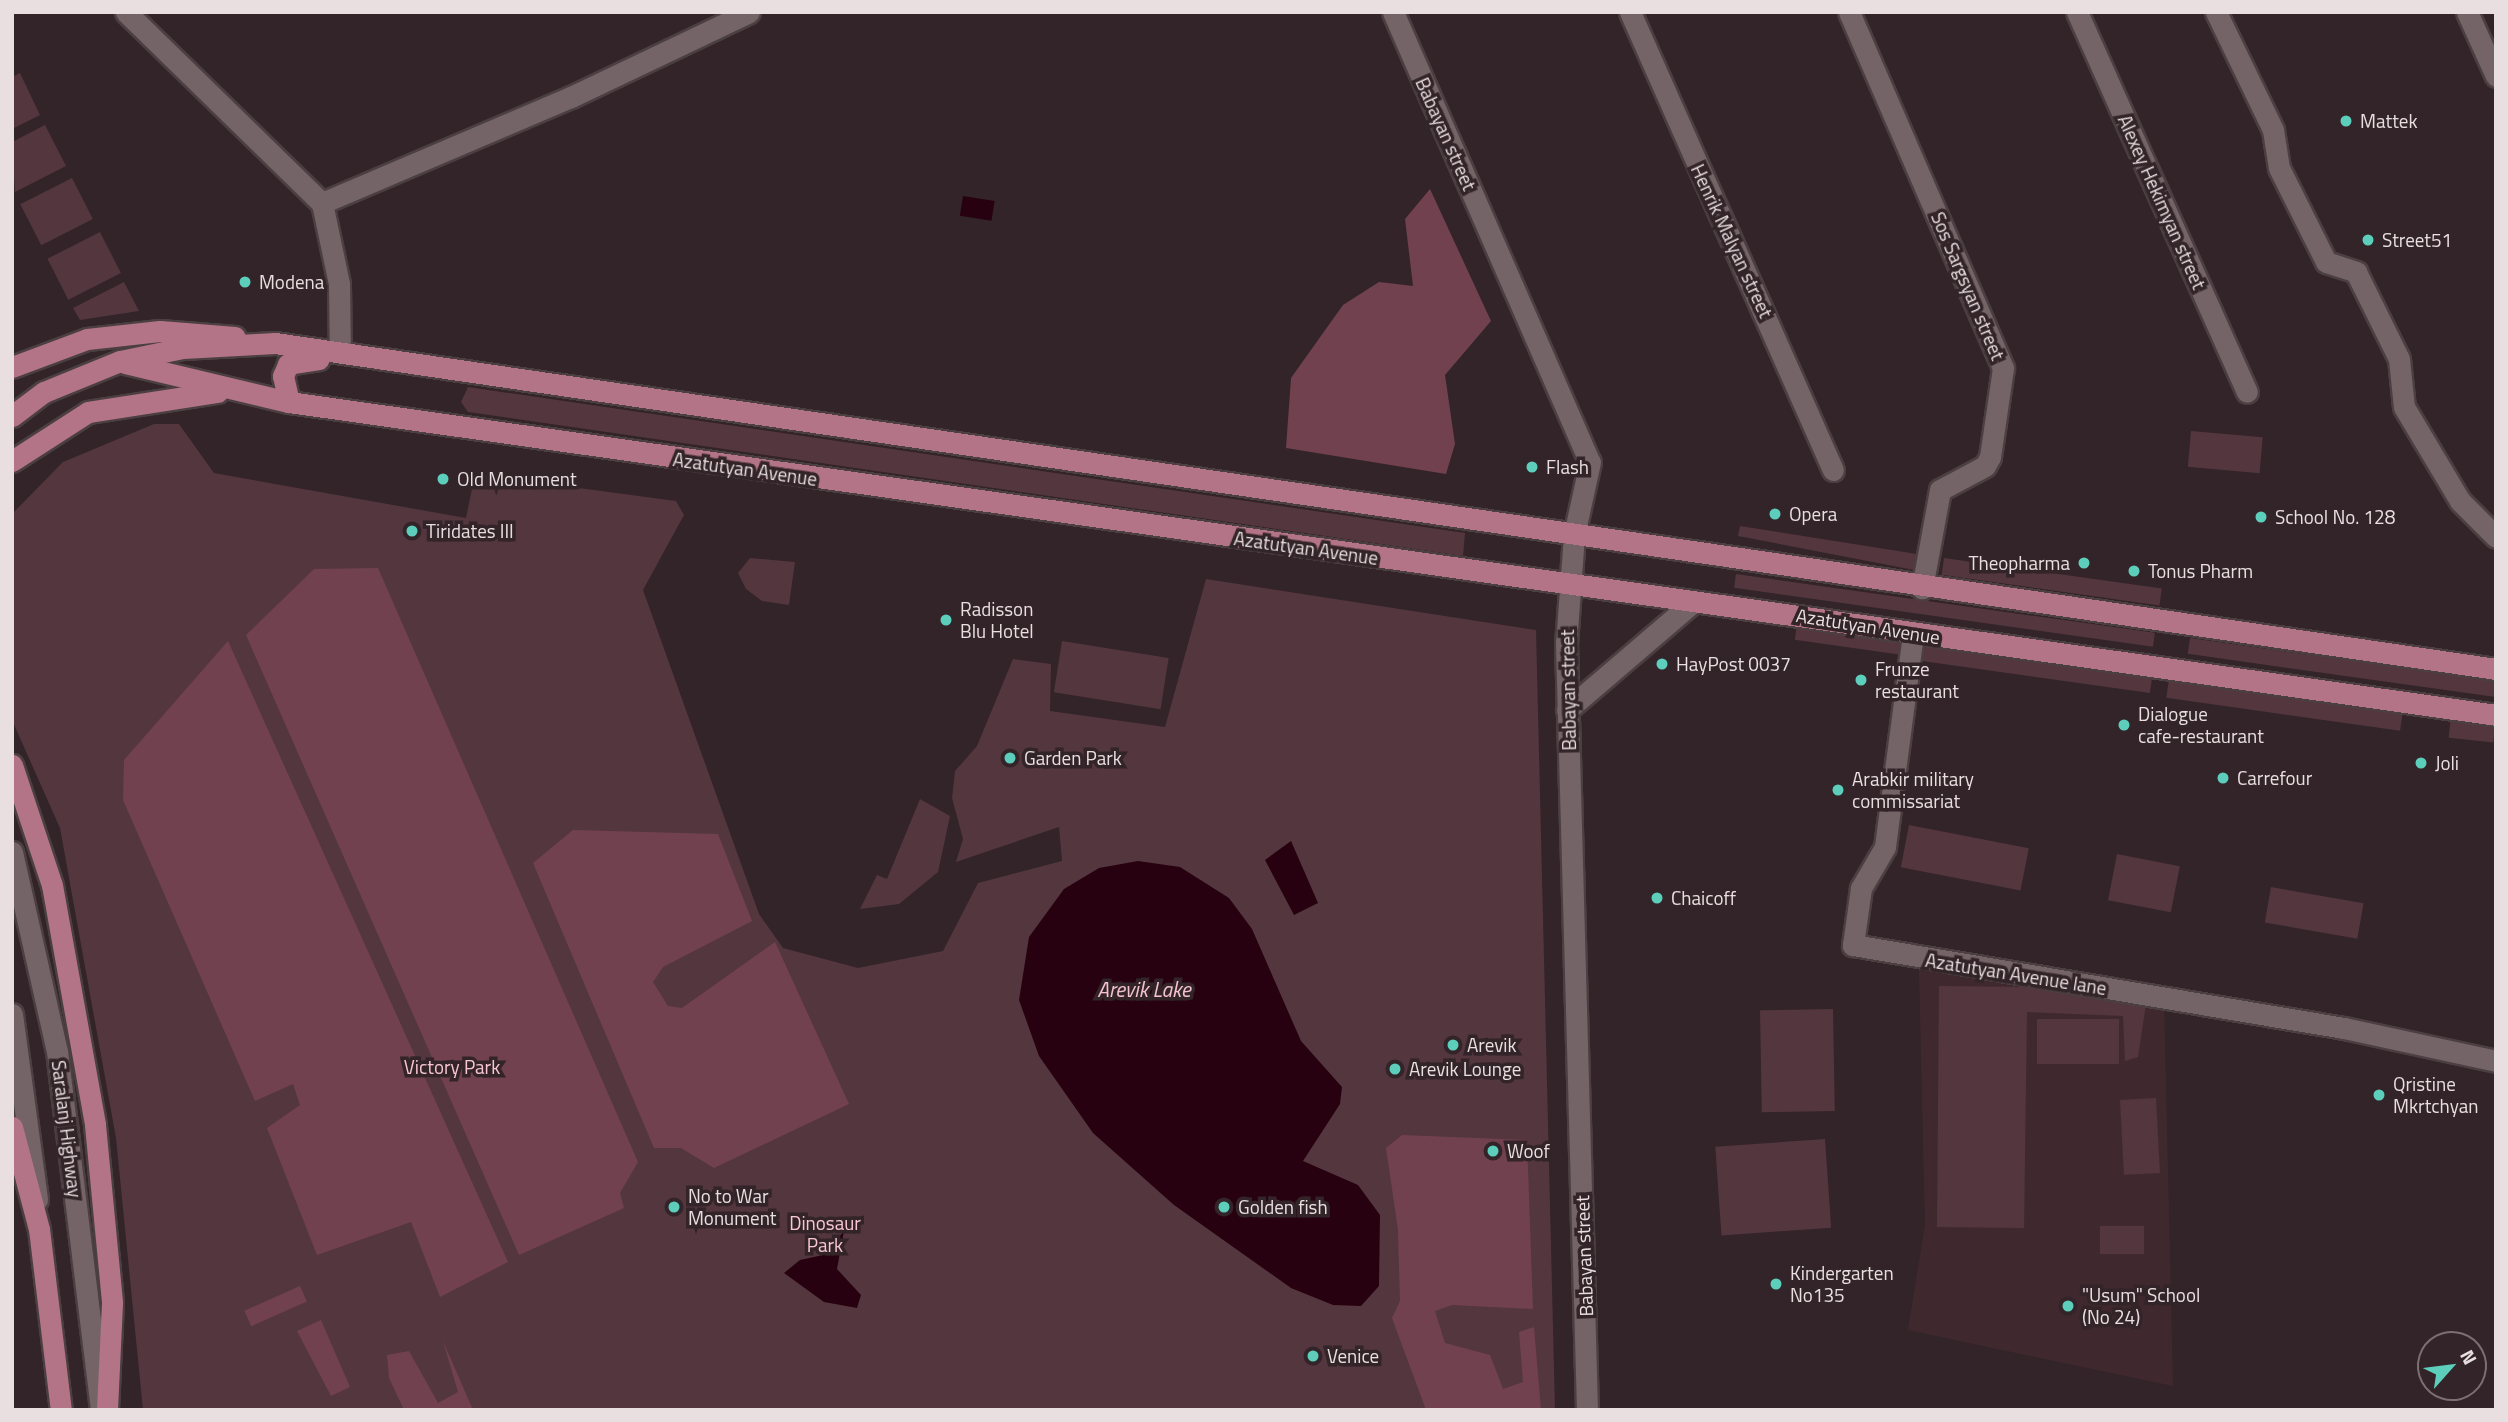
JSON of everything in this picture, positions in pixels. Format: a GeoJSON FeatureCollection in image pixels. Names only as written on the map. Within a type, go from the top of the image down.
{"type":"FeatureCollection","features":[{"type":"Feature","properties":{"kind":"main road"},"geometry":{"type":"LineString","coordinates":[[12,367],[87,339],[140,333],[204,332],[1922,588],[2496,669]]}},
{"type":"Feature","properties":{"kind":"main road"},"geometry":{"type":"LineString","coordinates":[[12,416],[44,391],[120,362],[183,348],[275,343]]}},
{"type":"Feature","properties":{"kind":"main road"},"geometry":{"type":"LineString","coordinates":[[289,402],[283,376],[288,364],[304,357],[388,367],[408,363]]}},
{"type":"Feature","properties":{"kind":"main road","name":"Azatutyan Avenue"},"geometry":{"type":"LineString","coordinates":[[120,362],[289,402],[2496,715]]}},
{"type":"Feature","properties":{"kind":"main road"},"geometry":{"type":"LineString","coordinates":[[12,461],[88,412],[131,401],[239,390]]}},
{"type":"Feature","properties":{"kind":"main road"},"geometry":{"type":"LineString","coordinates":[[12,765],[52,885],[95,1125],[112,1303],[104,1410]]}},
{"type":"Feature","properties":{"kind":"main road"},"geometry":{"type":"LineString","coordinates":[[12,1127],[39,1229]]}},
{"type":"Feature","properties":{"kind":"main road","name":"Saralanj Highway"},"geometry":{"type":"LineString","coordinates":[[39,1229],[61,1410]]}},
{"type":"Feature","properties":{"kind":"street"},"geometry":{"type":"LineString","coordinates":[[126,12],[322,203],[339,284],[340,352]]}},
{"type":"Feature","properties":{"kind":"street"},"geometry":{"type":"LineString","coordinates":[[322,203],[571,97],[749,12]]}},
{"type":"Feature","properties":{"kind":"street","name":"Babayan street"},"geometry":{"type":"LineString","coordinates":[[1393,12],[1590,462],[1574,535],[1568,584],[1567,710],[1587,1410]]}},
{"type":"Feature","properties":{"kind":"street","name":"Henrik Malyan street"},"geometry":{"type":"LineString","coordinates":[[1630,12],[1833,470]]}},
{"type":"Feature","properties":{"kind":"street","name":"Sos Sargsyan street"},"geometry":{"type":"LineString","coordinates":[[1849,12],[2003,368],[1990,457],[1985,466],[1940,490],[1922,588]]}},
{"type":"Feature","properties":{"kind":"street","name":"Alexey Hekimyan street"},"geometry":{"type":"LineString","coordinates":[[2077,12],[2247,393]]}},
{"type":"Feature","properties":{"kind":"street"},"geometry":{"type":"LineString","coordinates":[[2216,12],[2273,130],[2279,168],[2326,262],[2356,272],[2399,359],[2404,407],[2460,501],[2496,537]]}},
{"type":"Feature","properties":{"kind":"street"},"geometry":{"type":"LineString","coordinates":[[2468,12],[2496,76]]}},
{"type":"Feature","properties":{"kind":"street"},"geometry":{"type":"LineString","coordinates":[[1567,710],[1694,601]]}},
{"type":"Feature","properties":{"kind":"street","name":"Azatutyan Avenue lane"},"geometry":{"type":"LineString","coordinates":[[1913,634],[1885,847],[1861,888],[1853,945],[2344,1028],[2496,1061]]}},
{"type":"Feature","properties":{"kind":"street","name":"Saralanj Highway"},"geometry":{"type":"LineString","coordinates":[[12,852],[57,1051],[104,1410]]}},
{"type":"Feature","properties":{"kind":"street","name":"Saralanj Highway"},"geometry":{"type":"LineString","coordinates":[[12,1014],[39,1229]]}},
{"type":"Feature","properties":{"kind":"shaded area"},"geometry":{"type":"Polygon","coordinates":[[[1919,970],[2164,1003],[2173,1386],[1908,1330],[1925,1225],[1919,970]]]}},
{"type":"Feature","properties":{"kind":"green space"},"geometry":{"type":"Polygon","coordinates":[[[20,73],[40,115],[12,129],[12,77],[20,73]]]}},
{"type":"Feature","properties":{"kind":"green space"},"geometry":{"type":"Polygon","coordinates":[[[45,125],[66,166],[15,192],[12,142],[45,125]]]}},
{"type":"Feature","properties":{"kind":"green space"},"geometry":{"type":"Polygon","coordinates":[[[72,178],[93,219],[41,245],[20,204],[72,178]]]}},
{"type":"Feature","properties":{"kind":"green space"},"geometry":{"type":"Polygon","coordinates":[[[1430,189],[1491,321],[1445,375],[1455,444],[1446,474],[1286,448],[1291,378],[1343,305],[1379,282],[1413,286],[1405,219],[1430,189]]]}},
{"type":"Feature","properties":{"kind":"green space"},"geometry":{"type":"Polygon","coordinates":[[[100,232],[121,273],[68,300],[47,259],[100,232]]]}},
{"type":"Feature","properties":{"kind":"green space"},"geometry":{"type":"Polygon","coordinates":[[[124,282],[139,311],[80,320],[73,308],[124,282]]]}},
{"type":"Feature","properties":{"kind":"green space"},"geometry":{"type":"Polygon","coordinates":[[[468,387],[1465,533],[1463,556],[468,412],[461,402],[468,387]]]}},
{"type":"Feature","properties":{"kind":"green space","name":"Victory Park"},"geometry":{"type":"Polygon","coordinates":[[[154,424],[179,424],[214,473],[466,518],[475,474],[676,501],[684,515],[643,590],[759,914],[783,948],[858,968],[943,951],[978,883],[1062,861],[1059,827],[956,862],[963,839],[952,798],[955,771],[977,746],[1013,659],[1051,664],[1050,711],[1165,727],[1206,579],[1536,630],[1555,1410],[143,1410],[116,1138],[60,828],[12,720],[12,514],[63,462],[154,424]]]}},
{"type":"Feature","properties":{"kind":"green space"},"geometry":{"type":"Polygon","coordinates":[[[2191,431],[2263,437],[2260,473],[2188,467],[2191,431]]]}},
{"type":"Feature","properties":{"kind":"green space"},"geometry":{"type":"Polygon","coordinates":[[[1740,526],[1917,554],[1914,570],[1738,536],[1740,526]]]}},
{"type":"Feature","properties":{"kind":"green space"},"geometry":{"type":"Polygon","coordinates":[[[750,558],[795,562],[789,605],[762,601],[746,589],[738,573],[750,558]]]}},
{"type":"Feature","properties":{"kind":"green space"},"geometry":{"type":"Polygon","coordinates":[[[1944,558],[2162,589],[2159,605],[1942,575],[1944,558]]]}},
{"type":"Feature","properties":{"kind":"green space"},"geometry":{"type":"Polygon","coordinates":[[[378,568],[638,1162],[620,1193],[624,1208],[519,1255],[246,635],[314,569],[378,568]]]}},
{"type":"Feature","properties":{"kind":"green space"},"geometry":{"type":"Polygon","coordinates":[[[1736,574],[2155,633],[2153,647],[1734,588],[1736,574]]]}},
{"type":"Feature","properties":{"kind":"green space"},"geometry":{"type":"Polygon","coordinates":[[[1797,624],[1903,639],[1901,655],[1795,640],[1797,624]]]}},
{"type":"Feature","properties":{"kind":"green space"},"geometry":{"type":"Polygon","coordinates":[[[2190,638],[2496,681],[2494,697],[2188,654],[2190,638]]]}},
{"type":"Feature","properties":{"kind":"green space"},"geometry":{"type":"Polygon","coordinates":[[[1916,640],[2153,673],[2150,693],[1913,660],[1916,640]]]}},
{"type":"Feature","properties":{"kind":"green space"},"geometry":{"type":"Polygon","coordinates":[[[228,641],[508,1262],[440,1297],[411,1222],[317,1255],[267,1128],[300,1105],[293,1084],[255,1101],[123,800],[124,760],[228,641]]]}},
{"type":"Feature","properties":{"kind":"green space"},"geometry":{"type":"Polygon","coordinates":[[[1062,641],[1169,658],[1161,709],[1054,692],[1062,641]]]}},
{"type":"Feature","properties":{"kind":"green space"},"geometry":{"type":"Polygon","coordinates":[[[2169,679],[2403,712],[2400,731],[2166,698],[2169,679]]]}},
{"type":"Feature","properties":{"kind":"green space"},"geometry":{"type":"Polygon","coordinates":[[[2451,715],[2496,720],[2493,743],[2449,738],[2451,715]]]}},
{"type":"Feature","properties":{"kind":"green space"},"geometry":{"type":"Polygon","coordinates":[[[920,799],[950,816],[938,872],[899,904],[860,909],[877,875],[887,879],[920,799]]]}},
{"type":"Feature","properties":{"kind":"green space"},"geometry":{"type":"Polygon","coordinates":[[[1909,825],[2029,848],[2021,890],[1901,867],[1909,825]]]}},
{"type":"Feature","properties":{"kind":"green space"},"geometry":{"type":"Polygon","coordinates":[[[573,830],[718,834],[752,921],[663,967],[653,982],[668,1006],[682,1008],[775,942],[849,1104],[714,1168],[681,1148],[654,1148],[533,863],[573,830]]]}},
{"type":"Feature","properties":{"kind":"green space"},"geometry":{"type":"Polygon","coordinates":[[[2117,854],[2180,866],[2171,912],[2108,900],[2117,854]]]}},
{"type":"Feature","properties":{"kind":"green space"},"geometry":{"type":"Polygon","coordinates":[[[2271,887],[2364,903],[2357,939],[2265,922],[2271,887]]]}},
{"type":"Feature","properties":{"kind":"green space"},"geometry":{"type":"Polygon","coordinates":[[[1939,986],[2027,987],[2146,1004],[2138,1057],[2125,1061],[2123,1016],[2027,1012],[2024,1228],[1937,1227],[1939,986]]]}},
{"type":"Feature","properties":{"kind":"green space"},"geometry":{"type":"Polygon","coordinates":[[[1833,1009],[1835,1111],[1762,1112],[1760,1010],[1833,1009]]]}},
{"type":"Feature","properties":{"kind":"green space"},"geometry":{"type":"Polygon","coordinates":[[[2037,1019],[2119,1019],[2119,1064],[2037,1064],[2037,1019]]]}},
{"type":"Feature","properties":{"kind":"green space"},"geometry":{"type":"Polygon","coordinates":[[[2156,1098],[2160,1173],[2124,1175],[2120,1100],[2156,1098]]]}},
{"type":"Feature","properties":{"kind":"green space"},"geometry":{"type":"Polygon","coordinates":[[[1402,1135],[1527,1140],[1533,1309],[1452,1305],[1435,1311],[1445,1343],[1490,1355],[1503,1389],[1523,1382],[1519,1332],[1534,1327],[1541,1410],[1426,1410],[1392,1318],[1400,1301],[1398,1230],[1386,1148],[1402,1135]]]}},
{"type":"Feature","properties":{"kind":"green space"},"geometry":{"type":"Polygon","coordinates":[[[1825,1139],[1831,1228],[1721,1235],[1715,1147],[1825,1139]]]}},
{"type":"Feature","properties":{"kind":"green space"},"geometry":{"type":"Polygon","coordinates":[[[2100,1226],[2144,1226],[2144,1254],[2100,1254],[2100,1226]]]}},
{"type":"Feature","properties":{"kind":"green space"},"geometry":{"type":"Polygon","coordinates":[[[300,1286],[307,1302],[251,1326],[244,1311],[300,1286]]]}},
{"type":"Feature","properties":{"kind":"green space"},"geometry":{"type":"Polygon","coordinates":[[[321,1320],[350,1387],[331,1396],[297,1331],[321,1320]]]}},
{"type":"Feature","properties":{"kind":"green space"},"geometry":{"type":"Polygon","coordinates":[[[443,1341],[473,1410],[404,1410],[389,1378],[387,1355],[409,1351],[438,1403],[458,1392],[443,1341]]]}},
{"type":"Feature","properties":{"kind":"water"},"geometry":{"type":"Polygon","coordinates":[[[963,196],[995,201],[991,221],[960,216],[963,196]]]}},
{"type":"Feature","properties":{"kind":"water"},"geometry":{"type":"Polygon","coordinates":[[[1291,841],[1318,903],[1294,915],[1265,860],[1291,841]]]}},
{"type":"Feature","properties":{"kind":"water","name":"Arevik Lake"},"geometry":{"type":"Polygon","coordinates":[[[1138,861],[1180,867],[1229,898],[1252,929],[1301,1041],[1342,1087],[1340,1104],[1303,1161],[1358,1185],[1380,1215],[1379,1286],[1361,1306],[1333,1305],[1291,1288],[1174,1205],[1093,1133],[1039,1056],[1019,1000],[1029,937],[1064,889],[1099,868],[1138,861]],[[1269,1196],[1265,1211],[1281,1217],[1285,1203],[1269,1196]]]}},
{"type":"Feature","properties":{"kind":"water"},"geometry":{"type":"Polygon","coordinates":[[[844,1231],[837,1269],[861,1295],[857,1308],[824,1302],[784,1273],[800,1260],[823,1255],[844,1231]]]}},
{"type":"Feature","properties":{"kind":"place","name":"Mattek"},"geometry":{"type":"Point","coordinates":[2346,121]}},
{"type":"Feature","properties":{"kind":"place","name":"Street51"},"geometry":{"type":"Point","coordinates":[2368,240]}},
{"type":"Feature","properties":{"kind":"place","name":"Modena"},"geometry":{"type":"Point","coordinates":[245,282]}},
{"type":"Feature","properties":{"kind":"place","name":"Flash"},"geometry":{"type":"Point","coordinates":[1532,467]}},
{"type":"Feature","properties":{"kind":"place","name":"Old Monument"},"geometry":{"type":"Point","coordinates":[443,479]}},
{"type":"Feature","properties":{"kind":"place","name":"Opera"},"geometry":{"type":"Point","coordinates":[1775,514]}},
{"type":"Feature","properties":{"kind":"place","name":"School No. 128"},"geometry":{"type":"Point","coordinates":[2261,517]}},
{"type":"Feature","properties":{"kind":"place","name":"Tiridates III"},"geometry":{"type":"Point","coordinates":[412,531]}},
{"type":"Feature","properties":{"kind":"place","name":"Theopharma"},"geometry":{"type":"Point","coordinates":[2084,563]}},
{"type":"Feature","properties":{"kind":"place","name":"Tonus Pharm"},"geometry":{"type":"Point","coordinates":[2134,571]}},
{"type":"Feature","properties":{"kind":"place","name":"Radisson Blu Hotel"},"geometry":{"type":"Point","coordinates":[946,620]}},
{"type":"Feature","properties":{"kind":"place","name":"HayPost 0037"},"geometry":{"type":"Point","coordinates":[1662,664]}},
{"type":"Feature","properties":{"kind":"place","name":"Frunze restaurant"},"geometry":{"type":"Point","coordinates":[1861,680]}},
{"type":"Feature","properties":{"kind":"place","name":"Dialogue cafe-restaurant"},"geometry":{"type":"Point","coordinates":[2124,725]}},
{"type":"Feature","properties":{"kind":"place","name":"Garden Park"},"geometry":{"type":"Point","coordinates":[1010,758]}},
{"type":"Feature","properties":{"kind":"place","name":"Joli"},"geometry":{"type":"Point","coordinates":[2421,763]}},
{"type":"Feature","properties":{"kind":"place","name":"Carrefour"},"geometry":{"type":"Point","coordinates":[2223,778]}},
{"type":"Feature","properties":{"kind":"place","name":"Arabkir military commissariat"},"geometry":{"type":"Point","coordinates":[1838,790]}},
{"type":"Feature","properties":{"kind":"place","name":"Chaicoff"},"geometry":{"type":"Point","coordinates":[1657,898]}},
{"type":"Feature","properties":{"kind":"place","name":"Arevik"},"geometry":{"type":"Point","coordinates":[1453,1045]}},
{"type":"Feature","properties":{"kind":"place","name":"Arevik Lounge"},"geometry":{"type":"Point","coordinates":[1395,1069]}},
{"type":"Feature","properties":{"kind":"place","name":"Qristine Mkrtchyan"},"geometry":{"type":"Point","coordinates":[2379,1095]}},
{"type":"Feature","properties":{"kind":"place","name":"Woof"},"geometry":{"type":"Point","coordinates":[1493,1151]}},
{"type":"Feature","properties":{"kind":"place","name":"No to War Monument"},"geometry":{"type":"Point","coordinates":[674,1207]}},
{"type":"Feature","properties":{"kind":"place","name":"Golden fish"},"geometry":{"type":"Point","coordinates":[1224,1207]}},
{"type":"Feature","properties":{"kind":"place","name":"Kindergarten No135"},"geometry":{"type":"Point","coordinates":[1776,1284]}},
{"type":"Feature","properties":{"kind":"place","name":"\"Usum\" School (No 24)"},"geometry":{"type":"Point","coordinates":[2068,1306]}},
{"type":"Feature","properties":{"kind":"place","name":"Venice"},"geometry":{"type":"Point","coordinates":[1313,1356]}},
{"type":"Feature","properties":{"kind":"park label","name":"Dinosaur Park"},"geometry":{"type":"Point","coordinates":[825,1234]}}]}
